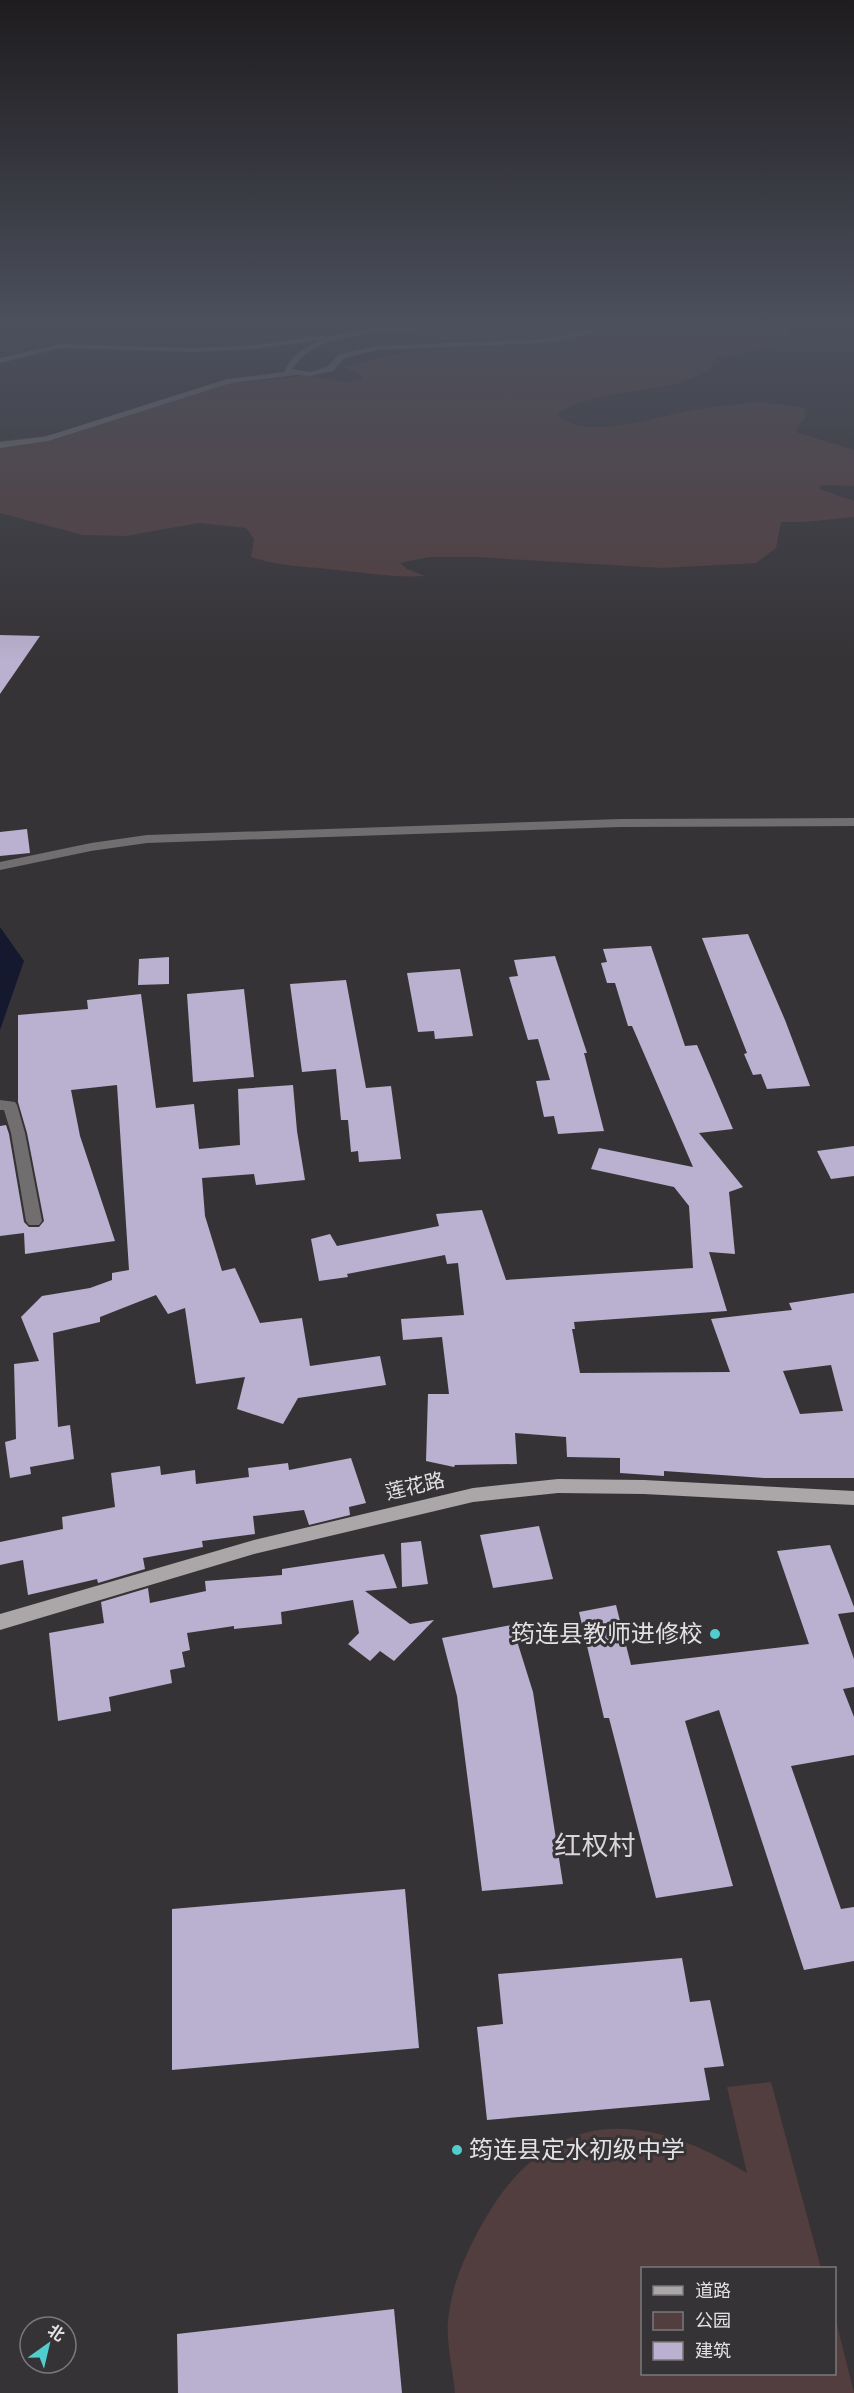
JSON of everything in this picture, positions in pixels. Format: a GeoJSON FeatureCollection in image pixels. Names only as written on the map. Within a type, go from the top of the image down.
{"type":"FeatureCollection","features":[{"type":"Feature","properties":{"kind":"main road","name":"莲花路"},"geometry":{"type":"LineString","coordinates":[[0,1622],[254,1547],[473,1495],[558,1486],[644,1487],[854,1498]]}},
{"type":"Feature","properties":{"kind":"street"},"geometry":{"type":"LineString","coordinates":[[0,445],[52,437]]}},
{"type":"Feature","properties":{"kind":"street"},"geometry":{"type":"LineString","coordinates":[[0,866],[147,839],[620,823],[854,822]]}},
{"type":"Feature","properties":{"kind":"street"},"geometry":{"type":"LineString","coordinates":[[5,1105],[18,1133],[34,1221]]}},
{"type":"Feature","properties":{"kind":"green space"},"geometry":{"type":"Polygon","coordinates":[[[34,437],[811,437],[854,450],[854,486],[821,485],[819,489],[854,501],[854,517],[781,522],[776,548],[756,563],[662,568],[476,557],[429,557],[400,563],[407,569],[425,576],[382,575],[294,566],[251,557],[254,539],[246,528],[199,523],[126,536],[83,535],[0,513],[0,441],[34,437]]]}},
{"type":"Feature","properties":{"kind":"green space"},"geometry":{"type":"Polygon","coordinates":[[[771,2082],[821,2267],[641,2267],[641,2375],[836,2375],[836,2321],[854,2393],[455,2393],[448,2329],[453,2294],[472,2243],[485,2219],[511,2182],[539,2155],[570,2138],[602,2130],[636,2130],[672,2138],[709,2152],[747,2173],[727,2087],[771,2082]]]}},
{"type":"Feature","properties":{"kind":"water"},"geometry":{"type":"Polygon","coordinates":[[[0,927],[24,961],[0,1030],[0,927]]]}},
{"type":"Feature","properties":{"kind":"building"},"geometry":{"type":"Polygon","coordinates":[[[0,635],[40,636],[0,694],[0,635]]]}},
{"type":"Feature","properties":{"kind":"building"},"geometry":{"type":"Polygon","coordinates":[[[27,829],[30,853],[0,856],[0,832],[27,829]]]}},
{"type":"Feature","properties":{"kind":"building"},"geometry":{"type":"Polygon","coordinates":[[[748,934],[810,1086],[767,1089],[761,1074],[753,1075],[744,1054],[747,1053],[702,938],[748,934]]]}},
{"type":"Feature","properties":{"kind":"building"},"geometry":{"type":"Polygon","coordinates":[[[651,946],[685,1046],[697,1045],[733,1129],[699,1133],[743,1187],[729,1192],[735,1254],[709,1252],[727,1311],[574,1322],[575,1329],[572,1329],[580,1373],[730,1372],[711,1319],[792,1310],[789,1303],[854,1293],[854,1478],[764,1478],[664,1471],[664,1476],[620,1473],[620,1458],[567,1457],[566,1437],[515,1433],[517,1464],[455,1465],[454,1467],[426,1461],[428,1394],[449,1394],[442,1337],[403,1340],[401,1319],[464,1315],[458,1263],[447,1264],[445,1255],[347,1274],[348,1277],[319,1281],[311,1239],[330,1234],[337,1246],[439,1226],[436,1214],[482,1210],[506,1280],[693,1268],[689,1206],[674,1187],[591,1169],[599,1148],[693,1167],[632,1026],[628,1026],[615,983],[607,983],[601,963],[607,962],[603,949],[651,946]],[[831,1365],[783,1371],[800,1414],[843,1411],[831,1365]]]}},
{"type":"Feature","properties":{"kind":"building"},"geometry":{"type":"Polygon","coordinates":[[[555,956],[587,1053],[584,1053],[604,1131],[558,1134],[554,1116],[544,1117],[536,1081],[550,1080],[538,1039],[528,1040],[509,977],[518,976],[514,960],[555,956]]]}},
{"type":"Feature","properties":{"kind":"building"},"geometry":{"type":"Polygon","coordinates":[[[169,957],[169,984],[138,985],[139,959],[169,957]]]}},
{"type":"Feature","properties":{"kind":"building"},"geometry":{"type":"Polygon","coordinates":[[[460,969],[473,1036],[435,1039],[434,1031],[418,1032],[407,973],[460,969]]]}},
{"type":"Feature","properties":{"kind":"building"},"geometry":{"type":"Polygon","coordinates":[[[346,980],[366,1088],[391,1086],[401,1159],[359,1162],[358,1151],[351,1152],[348,1120],[341,1120],[336,1069],[302,1072],[290,984],[346,980]]]}},
{"type":"Feature","properties":{"kind":"building"},"geometry":{"type":"Polygon","coordinates":[[[244,989],[254,1077],[193,1082],[187,994],[244,989]]]}},
{"type":"Feature","properties":{"kind":"building"},"geometry":{"type":"Polygon","coordinates":[[[141,994],[156,1108],[194,1104],[199,1149],[240,1145],[238,1089],[293,1085],[305,1180],[256,1185],[254,1174],[202,1178],[205,1216],[222,1271],[235,1268],[260,1323],[302,1318],[310,1366],[380,1356],[386,1385],[298,1398],[283,1424],[237,1409],[245,1377],[196,1384],[185,1308],[168,1314],[156,1295],[100,1317],[100,1322],[53,1333],[58,1427],[70,1425],[74,1459],[30,1467],[31,1474],[10,1478],[5,1442],[16,1439],[14,1364],[39,1361],[21,1317],[42,1296],[90,1288],[112,1280],[112,1273],[129,1270],[117,1085],[71,1090],[80,1136],[115,1241],[25,1254],[24,1233],[0,1236],[0,1126],[6,1125],[9,1134],[24,1222],[29,1227],[39,1227],[44,1221],[27,1133],[18,1102],[18,1015],[88,1009],[87,1000],[141,994]]]}},
{"type":"Feature","properties":{"kind":"building"},"geometry":{"type":"Polygon","coordinates":[[[854,1146],[854,1176],[831,1179],[817,1151],[854,1146]]]}},
{"type":"Feature","properties":{"kind":"building"},"geometry":{"type":"Polygon","coordinates":[[[351,1458],[366,1503],[349,1507],[350,1515],[309,1525],[304,1510],[253,1516],[255,1534],[202,1541],[203,1547],[143,1558],[145,1569],[98,1583],[97,1579],[28,1595],[23,1560],[0,1565],[0,1542],[63,1529],[62,1517],[115,1507],[111,1473],[160,1466],[161,1475],[195,1470],[196,1484],[249,1477],[248,1468],[288,1463],[289,1470],[351,1458]]]}},
{"type":"Feature","properties":{"kind":"building"},"geometry":{"type":"Polygon","coordinates":[[[539,1526],[553,1579],[493,1588],[480,1535],[539,1526]]]}},
{"type":"Feature","properties":{"kind":"building"},"geometry":{"type":"Polygon","coordinates":[[[421,1541],[428,1584],[402,1587],[401,1543],[421,1541]]]}},
{"type":"Feature","properties":{"kind":"building"},"geometry":{"type":"Polygon","coordinates":[[[830,1545],[854,1607],[854,1612],[838,1614],[854,1659],[854,1687],[843,1689],[854,1717],[854,1755],[791,1766],[841,1909],[854,1907],[854,1961],[804,1970],[719,1710],[685,1721],[733,1886],[656,1898],[609,1718],[604,1718],[579,1612],[616,1605],[631,1665],[809,1644],[777,1551],[830,1545]]]}},
{"type":"Feature","properties":{"kind":"building"},"geometry":{"type":"Polygon","coordinates":[[[384,1554],[397,1588],[365,1591],[410,1624],[434,1620],[394,1661],[380,1651],[370,1661],[348,1644],[359,1633],[353,1600],[281,1612],[282,1624],[234,1629],[234,1626],[187,1633],[190,1650],[182,1652],[185,1667],[170,1670],[172,1683],[109,1697],[111,1711],[58,1721],[49,1633],[104,1623],[101,1602],[148,1588],[150,1603],[206,1591],[205,1581],[282,1575],[282,1569],[384,1554]]]}},
{"type":"Feature","properties":{"kind":"building"},"geometry":{"type":"Polygon","coordinates":[[[512,1625],[533,1692],[563,1884],[482,1891],[457,1696],[442,1638],[512,1625]]]}},
{"type":"Feature","properties":{"kind":"building"},"geometry":{"type":"Polygon","coordinates":[[[405,1889],[419,2048],[172,2070],[172,1909],[405,1889]]]}},
{"type":"Feature","properties":{"kind":"building"},"geometry":{"type":"Polygon","coordinates":[[[682,1958],[690,2002],[710,2000],[724,2066],[704,2068],[710,2100],[487,2120],[477,2027],[503,2024],[498,1974],[682,1958]]]}},
{"type":"Feature","properties":{"kind":"building"},"geometry":{"type":"Polygon","coordinates":[[[394,2309],[402,2393],[178,2393],[177,2334],[394,2309]]]}},
{"type":"Feature","properties":{"kind":"place","name":"筠连县教师进修校"},"geometry":{"type":"Point","coordinates":[715,1634]}},
{"type":"Feature","properties":{"kind":"place","name":"筠连县定水初级中学"},"geometry":{"type":"Point","coordinates":[457,2150]}},
{"type":"Feature","properties":{"kind":"district","name":"红权村"},"geometry":{"type":"Point","coordinates":[595,1846]}}]}
